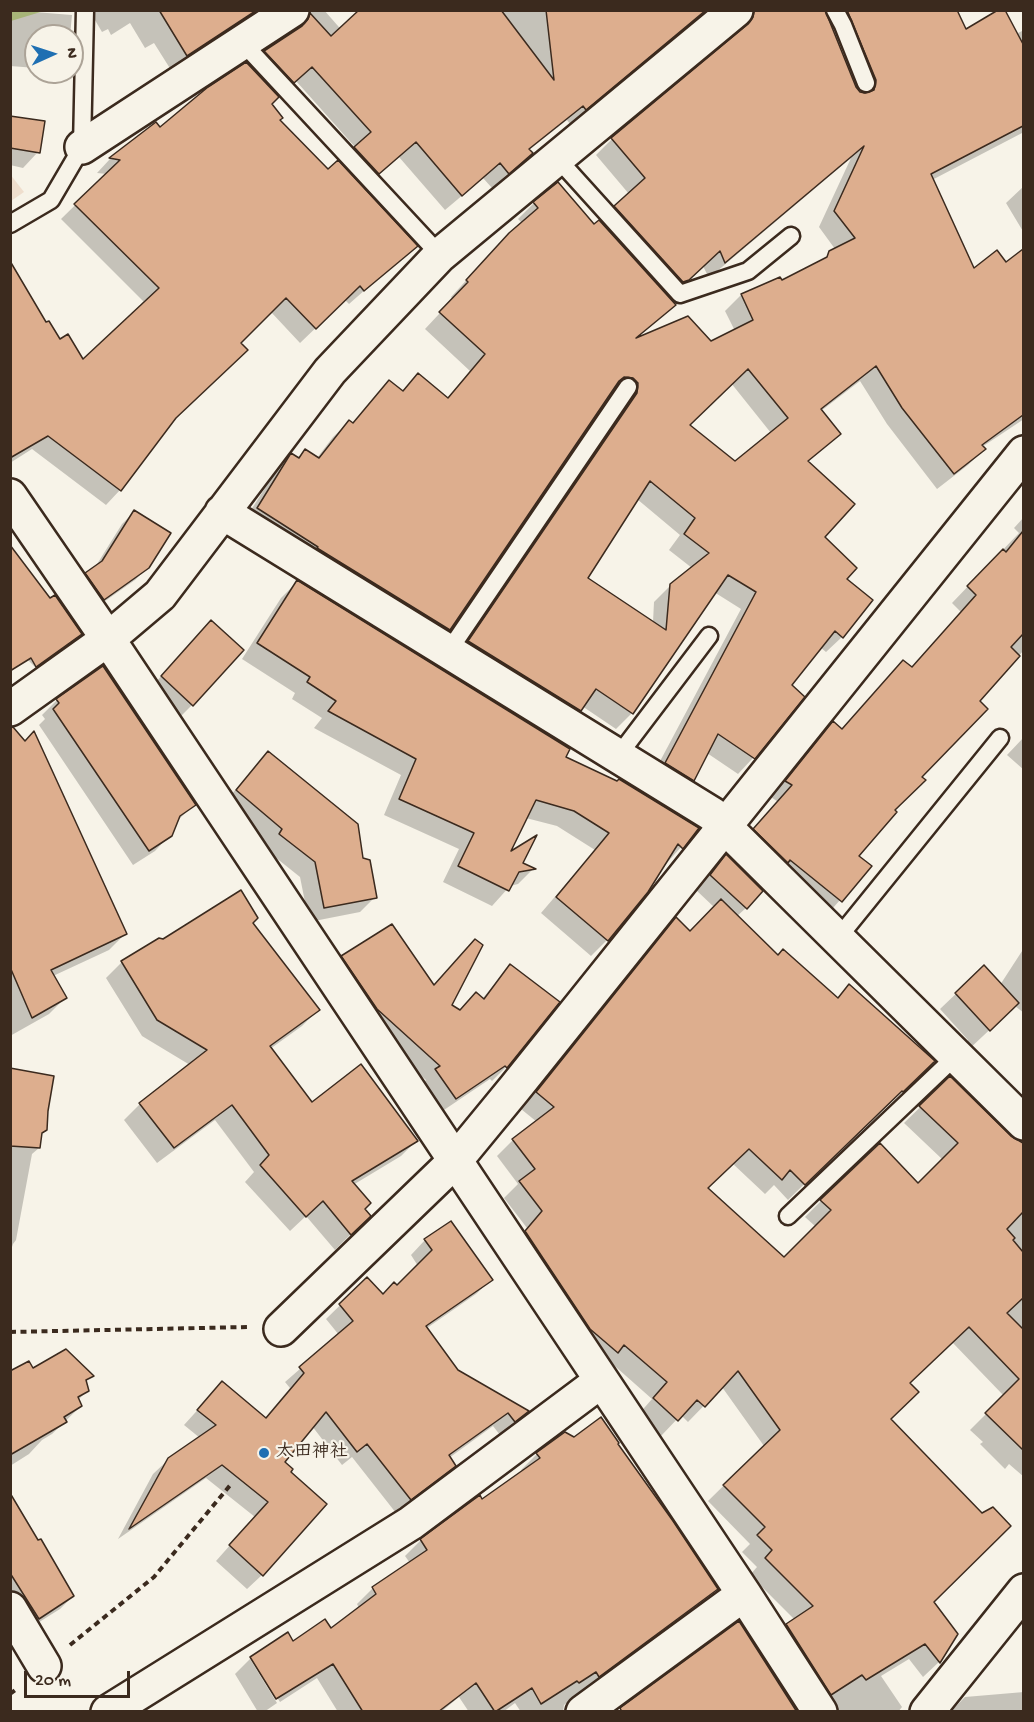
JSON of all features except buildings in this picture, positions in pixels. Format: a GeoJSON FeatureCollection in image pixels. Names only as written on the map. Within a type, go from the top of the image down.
{"type":"FeatureCollection","features":[{"type":"Feature","properties":{"kind":"street"},"geometry":{"type":"LineString","coordinates":[[82,147],[292,10]]}},
{"type":"Feature","properties":{"kind":"street"},"geometry":{"type":"LineString","coordinates":[[10,709],[108,639],[160,595],[330,371],[440,255],[736,10]]}},
{"type":"Feature","properties":{"kind":"street"},"geometry":{"type":"LineString","coordinates":[[281,1329],[455,1161],[1023,453]]}},
{"type":"Feature","properties":{"kind":"street"},"geometry":{"type":"LineString","coordinates":[[10,496],[108,639],[744,1594],[820,1712]]}},
{"type":"Feature","properties":{"kind":"street"},"geometry":{"type":"LineString","coordinates":[[222,512],[712,814],[1023,1123]]}},
{"type":"Feature","properties":{"kind":"street"},"geometry":{"type":"LineString","coordinates":[[108,1712],[411,1523],[601,1381]]}},
{"type":"Feature","properties":{"kind":"street"},"geometry":{"type":"LineString","coordinates":[[927,1712],[1023,1591]]}},
{"type":"Feature","properties":{"kind":"street"},"geometry":{"type":"LineString","coordinates":[[583,1712],[744,1594]]}},
{"type":"Feature","properties":{"kind":"street"},"geometry":{"type":"LineString","coordinates":[[10,1609],[44,1666]]}},
{"type":"Feature","properties":{"kind":"lane"},"geometry":{"type":"LineString","coordinates":[[10,224],[51,200],[82,147],[85,10]]}},
{"type":"Feature","properties":{"kind":"lane"},"geometry":{"type":"LineString","coordinates":[[835,10],[866,83]]}},
{"type":"Feature","properties":{"kind":"lane"},"geometry":{"type":"LineString","coordinates":[[242,42],[440,255]]}},
{"type":"Feature","properties":{"kind":"lane"},"geometry":{"type":"LineString","coordinates":[[557,158],[680,294],[748,271],[790,236]]}},
{"type":"Feature","properties":{"kind":"lane"},"geometry":{"type":"LineString","coordinates":[[448,652],[628,387]]}},
{"type":"Feature","properties":{"kind":"lane"},"geometry":{"type":"LineString","coordinates":[[618,756],[709,636]]}},
{"type":"Feature","properties":{"kind":"lane"},"geometry":{"type":"LineString","coordinates":[[838,938],[999,738]]}},
{"type":"Feature","properties":{"kind":"lane"},"geometry":{"type":"LineString","coordinates":[[788,1216],[956,1056]]}},
{"type":"Feature","properties":{"kind":"path"},"geometry":{"type":"LineString","coordinates":[[10,1332],[254,1327],[281,1329]]}},
{"type":"Feature","properties":{"kind":"path"},"geometry":{"type":"LineString","coordinates":[[44,1666],[154,1577],[232,1484]]}},
{"type":"Feature","properties":{"kind":"shaded area"},"geometry":{"type":"Polygon","coordinates":[[[10,174],[24,192],[11,201],[10,201],[10,174]]]}},
{"type":"Feature","properties":{"kind":"green space"},"geometry":{"type":"Polygon","coordinates":[[[11,10],[44,10],[44,11],[11,21],[11,10]]]}},
{"type":"Feature","properties":{"kind":"place","name":"太田神社"},"geometry":{"type":"Point","coordinates":[264,1453]}}]}
